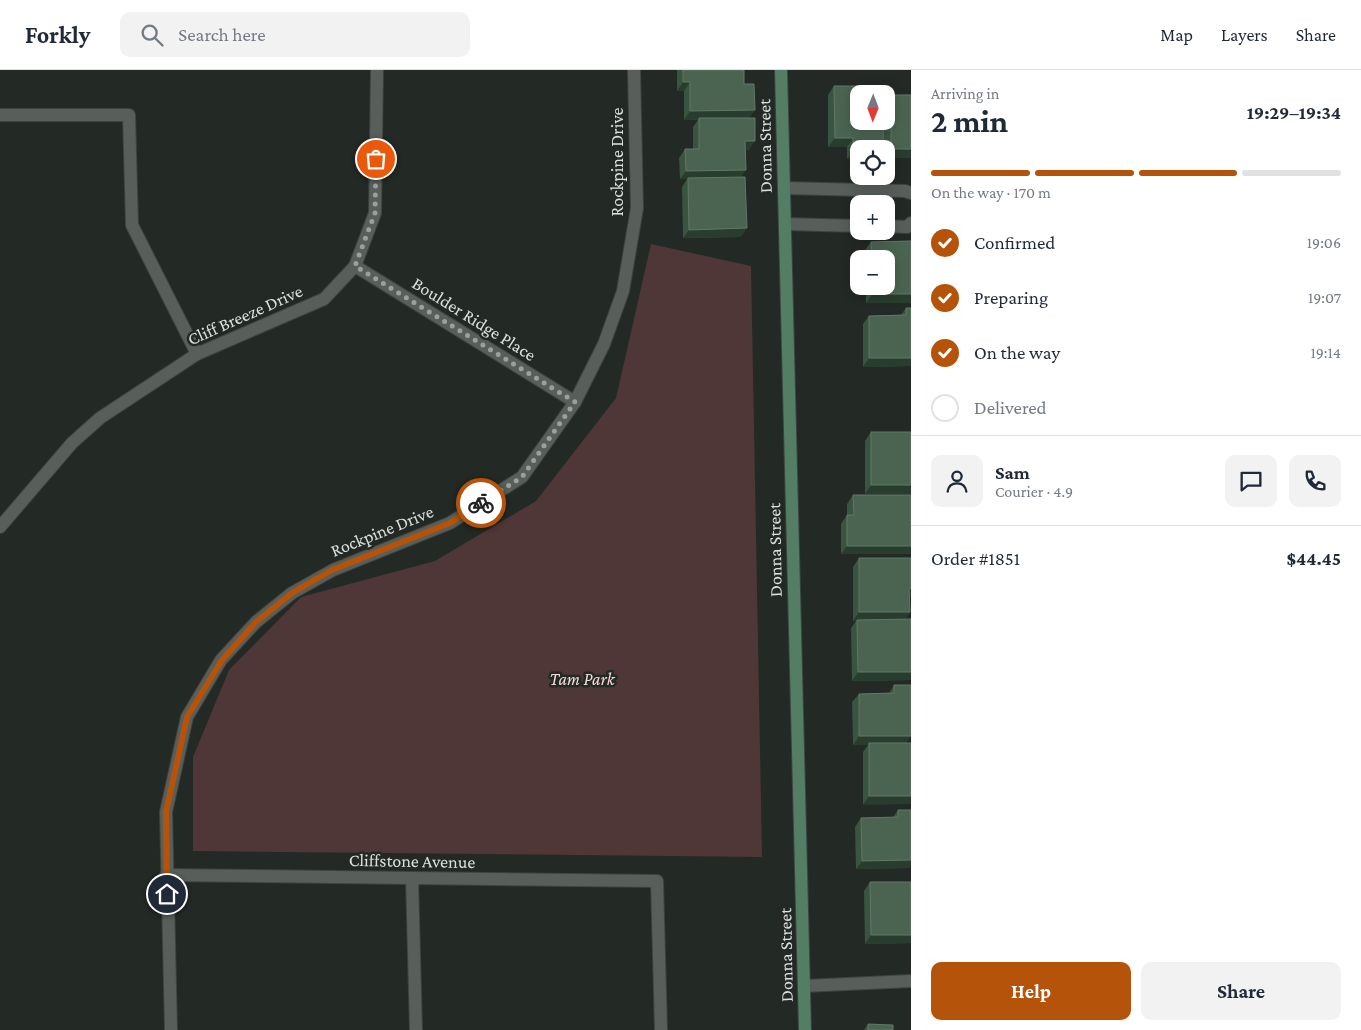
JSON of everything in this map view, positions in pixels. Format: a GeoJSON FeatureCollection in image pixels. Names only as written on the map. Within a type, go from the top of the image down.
{"type":"FeatureCollection","features":[{"type":"Feature","properties":{"kind":"street","name":"Cliff Breeze Drive"},"geometry":{"type":"LineString","coordinates":[[0,527],[72,443],[100,418],[197,354],[324,299],[355,266],[375,213],[376,70]]}},
{"type":"Feature","properties":{"kind":"street","name":"Rockpine Drive"},"geometry":{"type":"LineString","coordinates":[[171,1030],[166,812],[187,717],[222,660],[256,622],[292,593],[332,570],[450,523],[522,477],[575,402],[604,344],[624,291],[637,208],[634,70]]}},
{"type":"Feature","properties":{"kind":"street","name":"Donna Street"},"geometry":{"type":"LineString","coordinates":[[781,70],[805,1030]]}},
{"type":"Feature","properties":{"kind":"street"},"geometry":{"type":"LineString","coordinates":[[0,115],[129,115],[132,225],[197,354]]}},
{"type":"Feature","properties":{"kind":"street"},"geometry":{"type":"LineString","coordinates":[[784,188],[905,191],[911,194]]}},
{"type":"Feature","properties":{"kind":"street"},"geometry":{"type":"LineString","coordinates":[[895,226],[906,226],[911,223]]}},
{"type":"Feature","properties":{"kind":"street"},"geometry":{"type":"LineString","coordinates":[[784,224],[850,226]]}},
{"type":"Feature","properties":{"kind":"street","name":"Boulder Ridge Place"},"geometry":{"type":"LineString","coordinates":[[355,266],[575,402]]}},
{"type":"Feature","properties":{"kind":"street","name":"Cliffstone Avenue"},"geometry":{"type":"LineString","coordinates":[[166,875],[657,881],[661,1030]]}},
{"type":"Feature","properties":{"kind":"street"},"geometry":{"type":"LineString","coordinates":[[412,878],[416,1030]]}},
{"type":"Feature","properties":{"kind":"street"},"geometry":{"type":"LineString","coordinates":[[804,986],[911,981]]}},
{"type":"Feature","properties":{"kind":"green space","name":"Tam Park"},"geometry":{"type":"Polygon","coordinates":[[[651,244],[751,266],[762,857],[193,851],[193,757],[229,670],[301,597],[435,561],[536,501],[616,398],[651,244]]]}},
{"type":"Feature","properties":{"kind":"building"},"geometry":{"type":"Polygon","coordinates":[[[683,70],[744,70],[744,84],[754,84],[755,110],[690,111],[690,82],[683,82],[683,70]]]}},
{"type":"Feature","properties":{"kind":"building"},"geometry":{"type":"Polygon","coordinates":[[[834,86],[850,86],[850,130],[884,130],[884,140],[835,138],[834,86]]]}},
{"type":"Feature","properties":{"kind":"building"},"geometry":{"type":"Polygon","coordinates":[[[895,95],[911,95],[911,149],[895,149],[895,140],[891,140],[891,130],[895,130],[895,95]]]}},
{"type":"Feature","properties":{"kind":"building"},"geometry":{"type":"Polygon","coordinates":[[[699,118],[755,118],[755,141],[745,141],[746,170],[686,171],[685,149],[699,149],[699,118]]]}},
{"type":"Feature","properties":{"kind":"building"},"geometry":{"type":"Polygon","coordinates":[[[745,177],[747,228],[689,230],[688,178],[745,177]]]}},
{"type":"Feature","properties":{"kind":"building"},"geometry":{"type":"Polygon","coordinates":[[[911,241],[911,294],[895,294],[895,250],[871,250],[871,242],[911,241]]]}},
{"type":"Feature","properties":{"kind":"building"},"geometry":{"type":"Polygon","coordinates":[[[906,308],[911,308],[911,358],[869,358],[869,316],[906,315],[906,308]]]}},
{"type":"Feature","properties":{"kind":"building"},"geometry":{"type":"Polygon","coordinates":[[[871,432],[911,432],[911,485],[871,485],[871,432]]]}},
{"type":"Feature","properties":{"kind":"building"},"geometry":{"type":"Polygon","coordinates":[[[853,495],[911,495],[911,546],[847,546],[847,515],[854,515],[853,495]]]}},
{"type":"Feature","properties":{"kind":"building"},"geometry":{"type":"Polygon","coordinates":[[[859,558],[911,558],[910,612],[859,612],[859,558]]]}},
{"type":"Feature","properties":{"kind":"building"},"geometry":{"type":"Polygon","coordinates":[[[911,619],[911,672],[858,672],[857,620],[911,619]]]}},
{"type":"Feature","properties":{"kind":"building"},"geometry":{"type":"Polygon","coordinates":[[[894,685],[911,685],[911,736],[859,736],[859,694],[894,693],[894,685]]]}},
{"type":"Feature","properties":{"kind":"building"},"geometry":{"type":"Polygon","coordinates":[[[869,743],[911,743],[911,796],[869,796],[869,743]]]}},
{"type":"Feature","properties":{"kind":"building"},"geometry":{"type":"Polygon","coordinates":[[[898,810],[911,810],[911,860],[862,861],[861,818],[898,817],[898,810]]]}},
{"type":"Feature","properties":{"kind":"building"},"geometry":{"type":"Polygon","coordinates":[[[870,882],[911,882],[911,935],[871,935],[870,882]]]}},
{"type":"Feature","properties":{"kind":"building"},"geometry":{"type":"Polygon","coordinates":[[[868,1024],[893,1025],[893,1030],[868,1030],[868,1024]]]}},
{"type":"Feature","properties":{"kind":"way so far"},"geometry":{"type":"LineString","coordinates":[[376,159],[375,213],[355,266],[575,402],[522,477],[481,503]]}},
{"type":"Feature","properties":{"kind":"route"},"geometry":{"type":"LineString","coordinates":[[167,894],[166,812],[187,717],[222,660],[256,622],[292,593],[332,570],[450,523],[481,503]]}}]}
